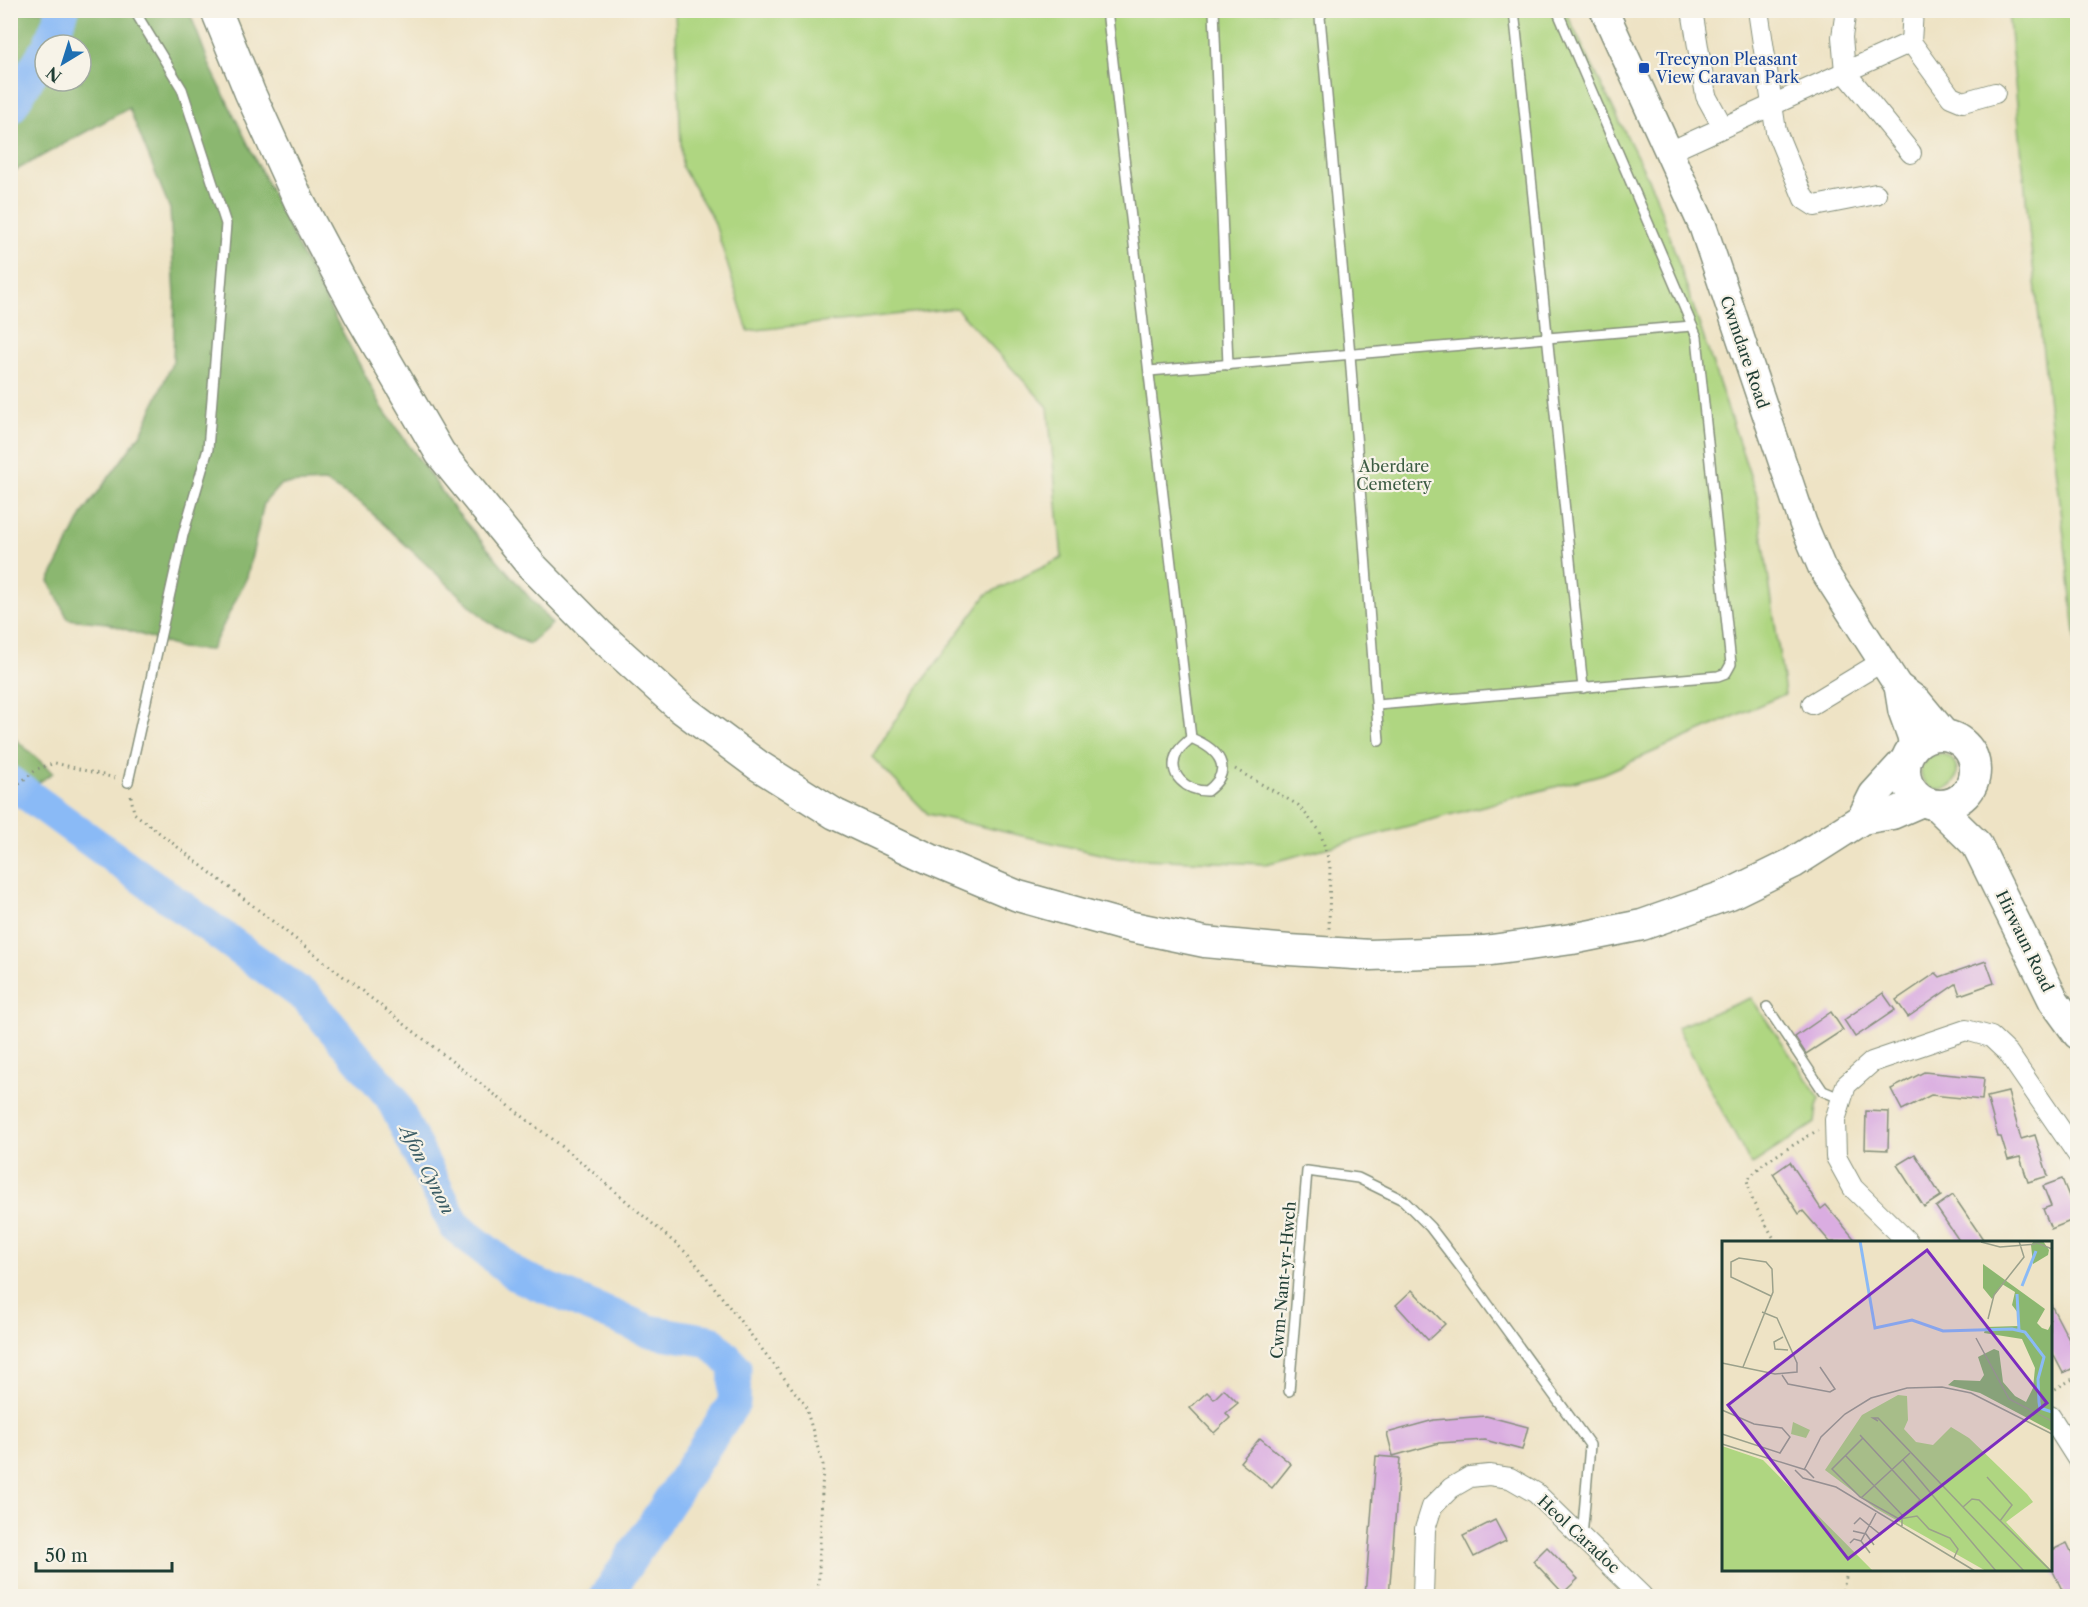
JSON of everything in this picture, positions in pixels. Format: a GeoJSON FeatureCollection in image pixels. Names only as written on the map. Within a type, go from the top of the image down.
{"type":"FeatureCollection","features":[{"type":"Feature","properties":{"kind":"main road"},"geometry":{"type":"LineString","coordinates":[[216,10],[250,93],[300,203],[358,314],[440,453],[531,565],[600,635],[681,708],[759,766],[835,814],[930,859],[1018,896],[1118,924],[1205,942],[1370,955],[1484,951],[1572,939],[1642,925],[1730,894],[1793,863],[1862,819],[1892,814],[1929,803],[1946,805],[1958,801],[1971,788],[1975,777],[1972,755],[1958,740],[1947,736],[1929,737],[1910,754],[1874,795],[1862,819]]}},
{"type":"Feature","properties":{"kind":"main road","name":"Cwmdare Road"},"geometry":{"type":"LineString","coordinates":[[1604,10],[1703,226],[1803,523],[1822,568],[1898,686],[1902,711],[1911,736],[1910,754]]}},
{"type":"Feature","properties":{"kind":"main road","name":"Cwmdare Road"},"geometry":{"type":"LineString","coordinates":[[1898,686],[1918,701],[1947,736]]}},
{"type":"Feature","properties":{"kind":"main road"},"geometry":{"type":"LineString","coordinates":[[1910,754],[1905,772],[1906,780],[1910,789],[1929,803]]}},
{"type":"Feature","properties":{"kind":"main road","name":"Hirwaun Road"},"geometry":{"type":"LineString","coordinates":[[1971,788],[1977,845],[2054,1001],[2078,1034]]}},
{"type":"Feature","properties":{"kind":"main road","name":"Hirwaun Road"},"geometry":{"type":"LineString","coordinates":[[1929,803],[1977,845]]}},
{"type":"Feature","properties":{"kind":"street"},"geometry":{"type":"LineString","coordinates":[[1692,10],[1706,96],[1723,127]]}},
{"type":"Feature","properties":{"kind":"street"},"geometry":{"type":"LineString","coordinates":[[1758,10],[1776,130],[1804,199],[1815,206],[1876,194]]}},
{"type":"Feature","properties":{"kind":"street"},"geometry":{"type":"LineString","coordinates":[[1846,10],[1842,37],[1845,72],[1911,153]]}},
{"type":"Feature","properties":{"kind":"street"},"geometry":{"type":"LineString","coordinates":[[1913,10],[1911,42],[1951,97],[1963,102],[1995,93]]}},
{"type":"Feature","properties":{"kind":"street"},"geometry":{"type":"LineString","coordinates":[[1669,152],[1911,42]]}},
{"type":"Feature","properties":{"kind":"street"},"geometry":{"type":"LineString","coordinates":[[1812,704],[1884,661]]}},
{"type":"Feature","properties":{"kind":"street"},"geometry":{"type":"LineString","coordinates":[[1907,1241],[1853,1188],[1836,1157],[1835,1120],[1846,1085],[1872,1062],[1966,1030],[1991,1038],[2008,1053],[2078,1155]]}},
{"type":"Feature","properties":{"kind":"street"},"geometry":{"type":"LineString","coordinates":[[2052,1419],[2078,1461]]}},
{"type":"Feature","properties":{"kind":"street","name":"Heol Caradoc"},"geometry":{"type":"LineString","coordinates":[[1423,1596],[1425,1529],[1432,1507],[1451,1488],[1470,1477],[1489,1475],[1510,1478],[1536,1493],[1642,1596]]}},
{"type":"Feature","properties":{"kind":"lane"},"geometry":{"type":"LineString","coordinates":[[128,782],[183,535],[208,449],[226,224],[182,89],[134,10]]}},
{"type":"Feature","properties":{"kind":"lane"},"geometry":{"type":"LineString","coordinates":[[1107,10],[1191,738]]}},
{"type":"Feature","properties":{"kind":"lane"},"geometry":{"type":"LineString","coordinates":[[1214,10],[1228,365]]}},
{"type":"Feature","properties":{"kind":"lane"},"geometry":{"type":"LineString","coordinates":[[1324,10],[1320,17],[1350,354],[1379,741]]}},
{"type":"Feature","properties":{"kind":"lane"},"geometry":{"type":"LineString","coordinates":[[1514,10],[1583,688]]}},
{"type":"Feature","properties":{"kind":"lane"},"geometry":{"type":"LineString","coordinates":[[1377,705],[1718,676],[1726,673],[1731,664],[1697,337],[1557,10]]}},
{"type":"Feature","properties":{"kind":"lane"},"geometry":{"type":"LineString","coordinates":[[1149,371],[1692,326]]}},
{"type":"Feature","properties":{"kind":"lane"},"geometry":{"type":"LineString","coordinates":[[1191,738],[1208,745],[1221,761],[1222,773],[1217,784],[1207,791],[1195,791],[1185,786],[1176,774],[1174,762],[1178,751],[1191,738]]}},
{"type":"Feature","properties":{"kind":"lane"},"geometry":{"type":"LineString","coordinates":[[1767,1007],[1823,1091],[1842,1099]]}},
{"type":"Feature","properties":{"kind":"lane","name":"Cwm-Nant-yr-Hwch"},"geometry":{"type":"LineString","coordinates":[[1289,1391],[1307,1170],[1358,1178],[1403,1200],[1430,1227],[1590,1445],[1582,1537]]}},
{"type":"Feature","properties":{"kind":"path"},"geometry":{"type":"LineString","coordinates":[[1221,761],[1298,805],[1320,831],[1330,865],[1328,952]]}},
{"type":"Feature","properties":{"kind":"path"},"geometry":{"type":"LineString","coordinates":[[10,791],[37,769],[55,763],[128,782],[134,813],[581,1162],[690,1256],[805,1405],[823,1466],[818,1596]]}},
{"type":"Feature","properties":{"kind":"path"},"geometry":{"type":"LineString","coordinates":[[1775,1241],[1753,1202],[1747,1180],[1764,1163],[1835,1120]]}},
{"type":"Feature","properties":{"kind":"path"},"geometry":{"type":"LineString","coordinates":[[2052,1391],[2078,1377]]}},
{"type":"Feature","properties":{"kind":"path"},"geometry":{"type":"LineString","coordinates":[[1841,1596],[1847,1571]]}},
{"type":"Feature","properties":{"kind":"green space"},"geometry":{"type":"Polygon","coordinates":[[[11,11],[189,11],[210,66],[305,261],[383,409],[455,510],[552,624],[529,644],[488,622],[361,503],[325,482],[281,484],[264,503],[247,577],[211,650],[180,648],[107,623],[68,619],[49,581],[83,513],[142,432],[173,361],[175,296],[170,209],[129,108],[11,173],[11,11]]]}},
{"type":"Feature","properties":{"kind":"green space","name":"Aberdare Cemetery"},"geometry":{"type":"Polygon","coordinates":[[[675,11],[1565,11],[1655,193],[1757,496],[1785,694],[1603,774],[1266,864],[1117,858],[928,814],[872,757],[902,710],[987,594],[1062,558],[1048,407],[956,308],[748,331],[714,221],[682,167],[675,11]]]}},
{"type":"Feature","properties":{"kind":"green space"},"geometry":{"type":"Polygon","coordinates":[[[2008,11],[2077,11],[2077,650],[2030,239],[2008,11]]]}},
{"type":"Feature","properties":{"kind":"green space"},"geometry":{"type":"Polygon","coordinates":[[[11,735],[53,773],[11,801],[11,735]]]}},
{"type":"Feature","properties":{"kind":"green space"},"geometry":{"type":"Polygon","coordinates":[[[1939,754],[1952,759],[1957,772],[1952,785],[1939,790],[1926,785],[1921,772],[1926,759],[1939,754]]]}},
{"type":"Feature","properties":{"kind":"green space"},"geometry":{"type":"Polygon","coordinates":[[[1751,998],[1820,1098],[1815,1123],[1751,1165],[1677,1027],[1751,998]]]}},
{"type":"Feature","properties":{"kind":"building"},"geometry":{"type":"Polygon","coordinates":[[[1986,961],[1994,983],[1960,995],[1956,984],[1908,1017],[1896,1000],[1936,973],[1940,977],[1986,961]]]}},
{"type":"Feature","properties":{"kind":"building"},"geometry":{"type":"Polygon","coordinates":[[[1883,993],[1895,1010],[1855,1037],[1844,1020],[1883,993]]]}},
{"type":"Feature","properties":{"kind":"building"},"geometry":{"type":"Polygon","coordinates":[[[1831,1012],[1843,1030],[1806,1054],[1795,1037],[1831,1012]]]}},
{"type":"Feature","properties":{"kind":"building"},"geometry":{"type":"Polygon","coordinates":[[[1924,1072],[1984,1078],[1982,1100],[1931,1095],[1902,1110],[1891,1089],[1924,1072]]]}},
{"type":"Feature","properties":{"kind":"building"},"geometry":{"type":"Polygon","coordinates":[[[2008,1092],[2021,1139],[2035,1135],[2048,1176],[2028,1182],[2020,1157],[2008,1160],[2001,1137],[1998,1137],[1987,1097],[2008,1092]]]}},
{"type":"Feature","properties":{"kind":"building"},"geometry":{"type":"Polygon","coordinates":[[[1866,1111],[1889,1112],[1888,1150],[1865,1149],[1866,1111]]]}},
{"type":"Feature","properties":{"kind":"building"},"geometry":{"type":"Polygon","coordinates":[[[1915,1154],[1941,1196],[1924,1207],[1897,1165],[1915,1154]]]}},
{"type":"Feature","properties":{"kind":"building"},"geometry":{"type":"Polygon","coordinates":[[[1790,1162],[1821,1209],[1826,1205],[1856,1241],[1829,1241],[1803,1211],[1799,1214],[1773,1174],[1790,1162]]]}},
{"type":"Feature","properties":{"kind":"building"},"geometry":{"type":"Polygon","coordinates":[[[2062,1179],[2078,1218],[2051,1229],[2043,1209],[2051,1206],[2043,1186],[2062,1179]]]}},
{"type":"Feature","properties":{"kind":"building"},"geometry":{"type":"Polygon","coordinates":[[[1953,1195],[1984,1241],[1959,1241],[1936,1207],[1953,1195]]]}},
{"type":"Feature","properties":{"kind":"building"},"geometry":{"type":"Polygon","coordinates":[[[1412,1290],[1445,1324],[1428,1340],[1396,1305],[1412,1290]]]}},
{"type":"Feature","properties":{"kind":"building"},"geometry":{"type":"Polygon","coordinates":[[[2052,1307],[2078,1357],[2078,1366],[2063,1373],[2052,1352],[2052,1307]]]}},
{"type":"Feature","properties":{"kind":"building"},"geometry":{"type":"Polygon","coordinates":[[[1224,1389],[1238,1403],[1226,1413],[1230,1418],[1214,1433],[1190,1408],[1207,1392],[1214,1399],[1224,1389]]]}},
{"type":"Feature","properties":{"kind":"building"},"geometry":{"type":"Polygon","coordinates":[[[1486,1416],[1528,1427],[1522,1450],[1485,1440],[1439,1443],[1393,1456],[1387,1433],[1434,1420],[1486,1416]]]}},
{"type":"Feature","properties":{"kind":"building"},"geometry":{"type":"Polygon","coordinates":[[[1260,1438],[1291,1464],[1272,1488],[1240,1462],[1260,1438]]]}},
{"type":"Feature","properties":{"kind":"building"},"geometry":{"type":"Polygon","coordinates":[[[1376,1456],[1400,1458],[1389,1596],[1365,1596],[1376,1456]]]}},
{"type":"Feature","properties":{"kind":"building"},"geometry":{"type":"Polygon","coordinates":[[[1495,1520],[1506,1541],[1474,1557],[1463,1536],[1495,1520]]]}},
{"type":"Feature","properties":{"kind":"building"},"geometry":{"type":"Polygon","coordinates":[[[2067,1543],[2078,1566],[2078,1593],[2065,1596],[2052,1569],[2052,1550],[2067,1543]]]}},
{"type":"Feature","properties":{"kind":"building"},"geometry":{"type":"Polygon","coordinates":[[[1547,1547],[1578,1579],[1563,1593],[1533,1561],[1547,1547]]]}},
{"type":"Feature","properties":{"kind":"waterway","name":"Afon Cynon"},"geometry":{"type":"LineString","coordinates":[[54,33],[63,10]]}},
{"type":"Feature","properties":{"kind":"waterway","name":"Afon Cynon"},"geometry":{"type":"LineString","coordinates":[[10,108],[33,71]]}},
{"type":"Feature","properties":{"kind":"waterway","name":"Afon Cynon"},"geometry":{"type":"LineString","coordinates":[[10,782],[307,998],[391,1097],[455,1226],[518,1276],[649,1331],[710,1341],[735,1367],[734,1403],[606,1596]]}},
{"type":"Feature","properties":{"kind":"place","name":"Trecynon Pleasant View Caravan Park"},"geometry":{"type":"Point","coordinates":[1644,68]}}]}
